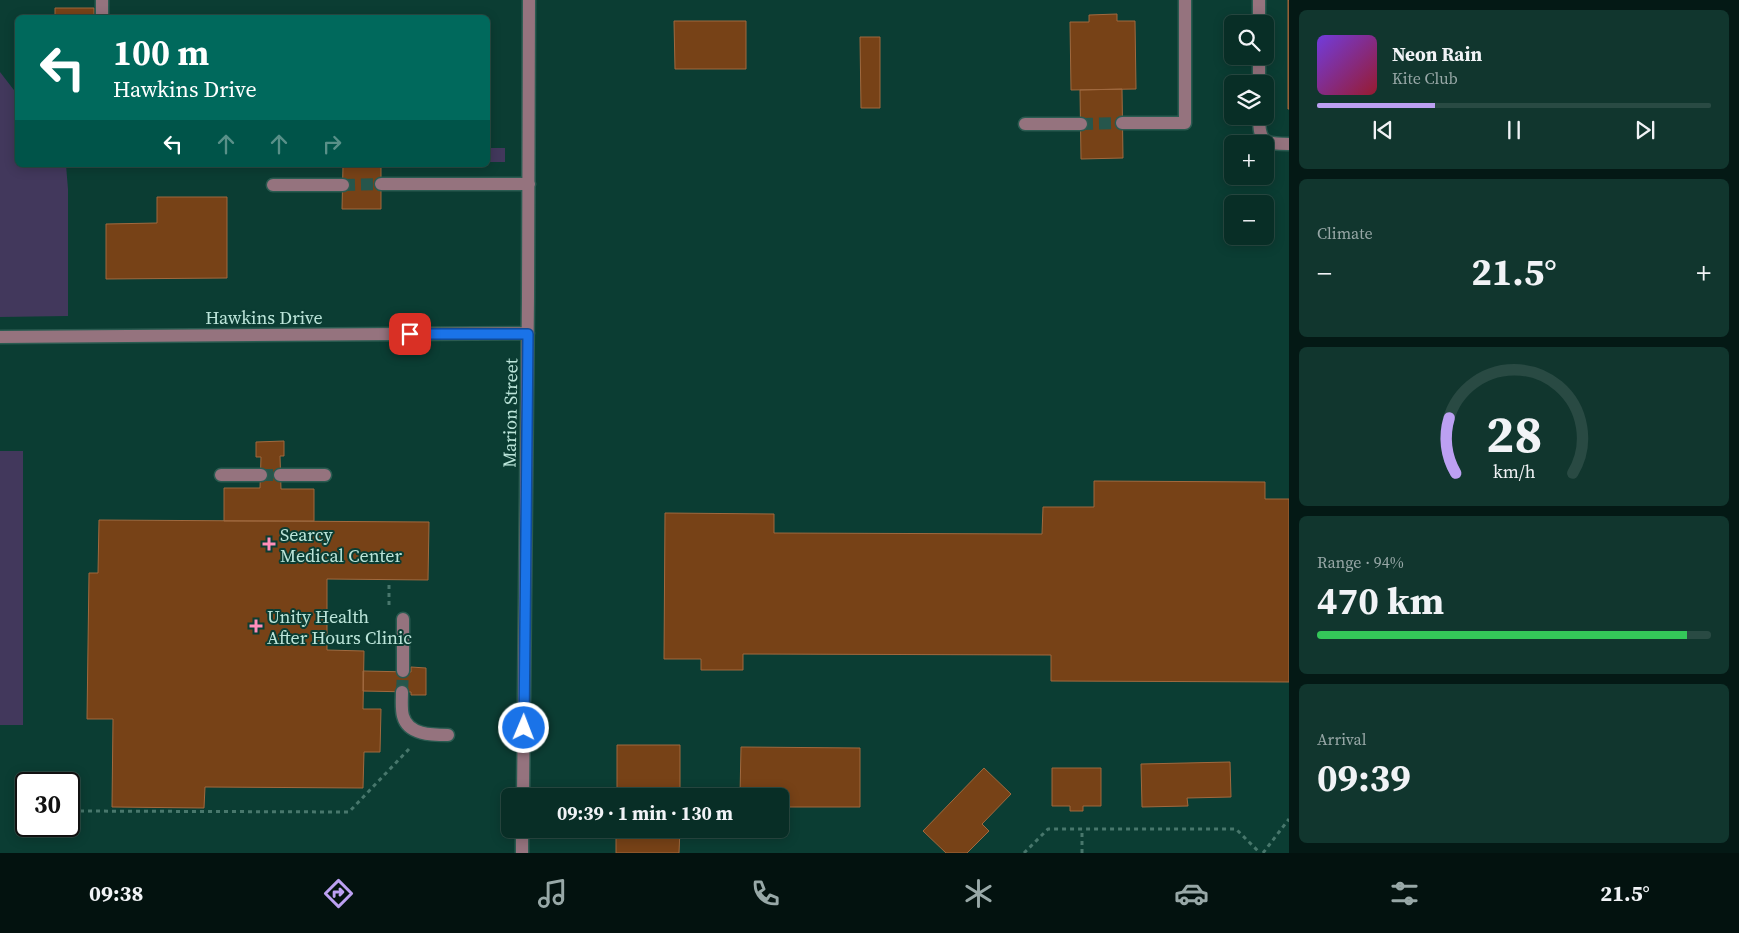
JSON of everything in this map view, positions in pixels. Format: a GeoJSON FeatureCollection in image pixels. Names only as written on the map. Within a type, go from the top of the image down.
{"type":"FeatureCollection","features":[{"type":"Feature","properties":{"kind":"street"},"geometry":{"type":"LineString","coordinates":[[102,0],[102,15]]}},
{"type":"Feature","properties":{"kind":"street","name":"Marion Street"},"geometry":{"type":"LineString","coordinates":[[523,788],[528,334],[529,0]]}},
{"type":"Feature","properties":{"kind":"street"},"geometry":{"type":"LineString","coordinates":[[1122,123],[1185,123],[1184,0]]}},
{"type":"Feature","properties":{"kind":"street"},"geometry":{"type":"LineString","coordinates":[[1259,0],[1259,15]]}},
{"type":"Feature","properties":{"kind":"street"},"geometry":{"type":"LineString","coordinates":[[1025,124],[1081,124]]}},
{"type":"Feature","properties":{"kind":"street"},"geometry":{"type":"LineString","coordinates":[[1259,125],[1264,141],[1271,144],[1289,144]]}},
{"type":"Feature","properties":{"kind":"street"},"geometry":{"type":"LineString","coordinates":[[381,184],[528,184]]}},
{"type":"Feature","properties":{"kind":"street"},"geometry":{"type":"LineString","coordinates":[[273,185],[343,185]]}},
{"type":"Feature","properties":{"kind":"street","name":"Hawkins Drive"},"geometry":{"type":"LineString","coordinates":[[0,337],[528,334]]}},
{"type":"Feature","properties":{"kind":"street"},"geometry":{"type":"LineString","coordinates":[[221,475],[261,475]]}},
{"type":"Feature","properties":{"kind":"street"},"geometry":{"type":"LineString","coordinates":[[280,475],[324,475]]}},
{"type":"Feature","properties":{"kind":"street"},"geometry":{"type":"LineString","coordinates":[[403,619],[403,671]]}},
{"type":"Feature","properties":{"kind":"street"},"geometry":{"type":"LineString","coordinates":[[402,692],[402,715],[411,728],[433,735],[448,735]]}},
{"type":"Feature","properties":{"kind":"street"},"geometry":{"type":"LineString","coordinates":[[522,838],[522,853]]}},
{"type":"Feature","properties":{"kind":"path"},"geometry":{"type":"LineString","coordinates":[[389,584],[389,614]]}},
{"type":"Feature","properties":{"kind":"path"},"geometry":{"type":"LineString","coordinates":[[80,811],[349,812],[413,745]]}},
{"type":"Feature","properties":{"kind":"path"},"geometry":{"type":"LineString","coordinates":[[1024,853],[1048,829],[1236,829],[1262,853],[1289,819]]}},
{"type":"Feature","properties":{"kind":"path"},"geometry":{"type":"LineString","coordinates":[[1082,829],[1082,853]]}},
{"type":"Feature","properties":{"kind":"shaded area"},"geometry":{"type":"Polygon","coordinates":[[[0,72],[15,91],[15,167],[66,167],[68,189],[68,316],[0,317],[0,72]]]}},
{"type":"Feature","properties":{"kind":"shaded area"},"geometry":{"type":"Polygon","coordinates":[[[490,148],[505,148],[505,162],[490,162],[490,148]]]}},
{"type":"Feature","properties":{"kind":"shaded area"},"geometry":{"type":"Polygon","coordinates":[[[0,451],[23,451],[23,725],[0,725],[0,451]]]}},
{"type":"Feature","properties":{"kind":"building"},"geometry":{"type":"Polygon","coordinates":[[[1289,0],[1289,109],[1288,109],[1289,0]]]}},
{"type":"Feature","properties":{"kind":"building"},"geometry":{"type":"Polygon","coordinates":[[[55,8],[94,8],[94,15],[55,15],[55,8]]]}},
{"type":"Feature","properties":{"kind":"building"},"geometry":{"type":"Polygon","coordinates":[[[1117,14],[1117,21],[1135,21],[1136,89],[1071,90],[1070,22],[1089,22],[1089,15],[1117,14]]]}},
{"type":"Feature","properties":{"kind":"building"},"geometry":{"type":"Polygon","coordinates":[[[674,21],[746,21],[746,69],[675,69],[674,21]]]}},
{"type":"Feature","properties":{"kind":"building"},"geometry":{"type":"Polygon","coordinates":[[[860,37],[880,37],[880,108],[861,108],[860,37]]]}},
{"type":"Feature","properties":{"kind":"building"},"geometry":{"type":"Polygon","coordinates":[[[1122,89],[1123,158],[1081,159],[1080,90],[1122,89]]]}},
{"type":"Feature","properties":{"kind":"building"},"geometry":{"type":"Polygon","coordinates":[[[343,167],[381,167],[381,209],[342,209],[343,167]]]}},
{"type":"Feature","properties":{"kind":"building"},"geometry":{"type":"Polygon","coordinates":[[[157,197],[227,197],[227,278],[106,279],[106,224],[157,223],[157,197]]]}},
{"type":"Feature","properties":{"kind":"building"},"geometry":{"type":"Polygon","coordinates":[[[284,441],[284,456],[280,456],[281,489],[314,489],[314,521],[224,521],[224,488],[260,488],[261,457],[256,457],[256,442],[284,441]]]}},
{"type":"Feature","properties":{"kind":"building"},"geometry":{"type":"Polygon","coordinates":[[[1094,481],[1265,482],[1265,499],[1289,499],[1289,682],[1051,681],[1051,655],[743,654],[743,670],[701,670],[701,659],[664,659],[665,513],[774,514],[774,533],[1042,534],[1043,507],[1094,507],[1094,481]]]}},
{"type":"Feature","properties":{"kind":"building"},"geometry":{"type":"Polygon","coordinates":[[[99,520],[429,522],[428,580],[327,579],[327,650],[364,651],[363,709],[381,709],[380,752],[364,752],[363,788],[205,787],[204,808],[112,807],[113,719],[87,719],[89,573],[98,573],[99,520]]]}},
{"type":"Feature","properties":{"kind":"building"},"geometry":{"type":"Polygon","coordinates":[[[411,667],[426,668],[426,695],[411,695],[411,692],[363,691],[363,671],[411,672],[411,667]]]}},
{"type":"Feature","properties":{"kind":"building"},"geometry":{"type":"Polygon","coordinates":[[[617,745],[680,745],[680,788],[617,788],[617,745]]]}},
{"type":"Feature","properties":{"kind":"building"},"geometry":{"type":"Polygon","coordinates":[[[741,747],[860,748],[860,807],[789,807],[789,788],[740,788],[741,747]]]}},
{"type":"Feature","properties":{"kind":"building"},"geometry":{"type":"Polygon","coordinates":[[[1230,762],[1231,797],[1187,798],[1188,806],[1142,807],[1141,764],[1230,762]]]}},
{"type":"Feature","properties":{"kind":"building"},"geometry":{"type":"Polygon","coordinates":[[[984,768],[1011,794],[982,824],[989,831],[967,853],[946,853],[923,831],[984,768]]]}},
{"type":"Feature","properties":{"kind":"building"},"geometry":{"type":"Polygon","coordinates":[[[1052,768],[1101,768],[1101,806],[1083,806],[1083,811],[1070,811],[1070,806],[1052,806],[1052,768]]]}},
{"type":"Feature","properties":{"kind":"building"},"geometry":{"type":"Polygon","coordinates":[[[616,838],[680,838],[679,853],[616,853],[616,838]]]}},
{"type":"Feature","properties":{"kind":"tunnel"},"geometry":{"type":"LineString","coordinates":[[1081,124],[1122,123]]}},
{"type":"Feature","properties":{"kind":"tunnel"},"geometry":{"type":"LineString","coordinates":[[343,185],[381,184]]}},
{"type":"Feature","properties":{"kind":"tunnel"},"geometry":{"type":"LineString","coordinates":[[261,475],[280,475]]}},
{"type":"Feature","properties":{"kind":"tunnel"},"geometry":{"type":"LineString","coordinates":[[402,692],[403,671]]}},
{"type":"Feature","properties":{"kind":"place","name":"Searcy Medical Center"},"geometry":{"type":"Point","coordinates":[269,544]}},
{"type":"Feature","properties":{"kind":"place","name":"Unity Health After Hours Clinic"},"geometry":{"type":"Point","coordinates":[256,626]}},
{"type":"Feature","properties":{"kind":"route"},"geometry":{"type":"LineString","coordinates":[[410,334],[528,334],[524,728]]}}]}
